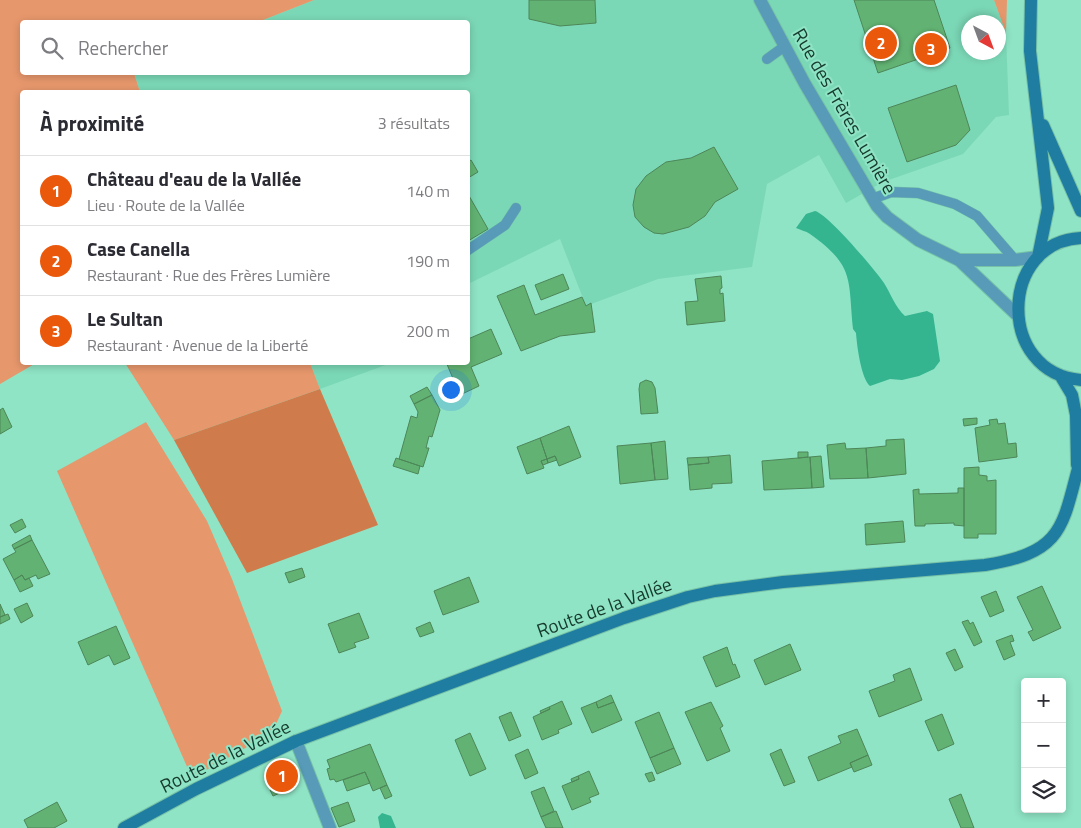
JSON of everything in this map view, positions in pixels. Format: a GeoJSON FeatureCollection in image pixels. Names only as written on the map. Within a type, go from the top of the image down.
{"type":"FeatureCollection","features":[{"type":"Feature","properties":{"kind":"street","name":"Rue des Frères Lumière"},"geometry":{"type":"LineString","coordinates":[[760,0],[872,198],[887,217],[918,240],[959,260],[1017,315]]}},
{"type":"Feature","properties":{"kind":"street"},"geometry":{"type":"LineString","coordinates":[[1031,0],[1030,50],[1048,208],[1038,257]]}},
{"type":"Feature","properties":{"kind":"street"},"geometry":{"type":"LineString","coordinates":[[1038,114],[1081,211]]}},
{"type":"Feature","properties":{"kind":"street"},"geometry":{"type":"LineString","coordinates":[[1081,238],[1056,245],[1038,257],[1026,274],[1018,294],[1017,315],[1021,334],[1030,351],[1044,365],[1060,375],[1081,380]]}},
{"type":"Feature","properties":{"kind":"street","name":"Rue des Frères Lumière"},"geometry":{"type":"LineString","coordinates":[[959,260],[1015,260],[1038,257]]}},
{"type":"Feature","properties":{"kind":"street","name":"Route de la Vallée"},"geometry":{"type":"LineString","coordinates":[[1060,375],[1072,395],[1076,415],[1077,472]]}},
{"type":"Feature","properties":{"kind":"street","name":"Route de la Vallée"},"geometry":{"type":"LineString","coordinates":[[124,828],[196,788],[296,741],[624,618],[688,597],[764,584],[985,565],[1014,560],[1034,553],[1059,530],[1067,513],[1081,457]]}},
{"type":"Feature","properties":{"kind":"street"},"geometry":{"type":"LineString","coordinates":[[296,741],[330,828]]}},
{"type":"Feature","properties":{"kind":"lane"},"geometry":{"type":"LineString","coordinates":[[767,59],[785,46]]}},
{"type":"Feature","properties":{"kind":"lane"},"geometry":{"type":"LineString","coordinates":[[872,198],[891,192],[918,193],[955,204],[977,216],[1015,260]]}},
{"type":"Feature","properties":{"kind":"lane"},"geometry":{"type":"LineString","coordinates":[[470,249],[505,225],[516,208]]}},
{"type":"Feature","properties":{"kind":"shaded area"},"geometry":{"type":"Polygon","coordinates":[[[0,0],[314,0],[263,20],[20,20],[20,75],[135,75],[139,90],[20,90],[20,365],[33,365],[0,384],[0,0]]]}},
{"type":"Feature","properties":{"kind":"shaded area"},"geometry":{"type":"Polygon","coordinates":[[[314,0],[994,0],[999,15],[961,15],[961,60],[1006,60],[1006,33],[1009,115],[996,117],[963,154],[883,182],[846,203],[819,155],[767,184],[752,267],[658,279],[586,306],[560,239],[470,283],[470,90],[139,90],[135,75],[470,75],[470,20],[263,20],[314,0]]]}},
{"type":"Feature","properties":{"kind":"shaded area"},"geometry":{"type":"Polygon","coordinates":[[[994,0],[1007,0],[1006,33],[1006,15],[999,15],[994,0]]]}},
{"type":"Feature","properties":{"kind":"shaded area"},"geometry":{"type":"Polygon","coordinates":[[[815,211],[830,222],[862,255],[884,283],[896,305],[905,316],[927,311],[933,314],[940,361],[934,369],[919,376],[902,380],[890,379],[870,386],[864,376],[860,361],[856,333],[853,329],[849,285],[842,265],[825,245],[808,233],[796,228],[806,214],[815,211]]]}},
{"type":"Feature","properties":{"kind":"shaded area"},"geometry":{"type":"Polygon","coordinates":[[[126,365],[311,365],[320,389],[174,440],[126,365]]]}},
{"type":"Feature","properties":{"kind":"shaded area"},"geometry":{"type":"Polygon","coordinates":[[[311,365],[386,365],[320,389],[311,365]]]}},
{"type":"Feature","properties":{"kind":"shaded area"},"geometry":{"type":"Polygon","coordinates":[[[320,389],[378,525],[247,573],[174,440],[320,389]]]}},
{"type":"Feature","properties":{"kind":"shaded area"},"geometry":{"type":"Polygon","coordinates":[[[146,422],[207,521],[232,579],[282,711],[272,733],[192,778],[57,471],[146,422]]]}},
{"type":"Feature","properties":{"kind":"shaded area"},"geometry":{"type":"Polygon","coordinates":[[[382,813],[391,816],[396,828],[380,828],[378,817],[382,813]]]}},
{"type":"Feature","properties":{"kind":"building"},"geometry":{"type":"Polygon","coordinates":[[[529,0],[595,0],[596,23],[560,26],[529,19],[529,0]]]}},
{"type":"Feature","properties":{"kind":"building"},"geometry":{"type":"Polygon","coordinates":[[[854,0],[934,0],[950,48],[878,73],[854,0]]]}},
{"type":"Feature","properties":{"kind":"building"},"geometry":{"type":"Polygon","coordinates":[[[956,85],[970,130],[956,145],[907,162],[888,108],[956,85]]]}},
{"type":"Feature","properties":{"kind":"building"},"geometry":{"type":"Polygon","coordinates":[[[714,147],[738,189],[715,202],[705,216],[689,227],[663,234],[654,233],[644,227],[635,217],[633,205],[636,189],[646,176],[666,162],[691,158],[714,147]]]}},
{"type":"Feature","properties":{"kind":"building"},"geometry":{"type":"Polygon","coordinates":[[[470,161],[478,172],[470,177],[470,161]]]}},
{"type":"Feature","properties":{"kind":"building"},"geometry":{"type":"Polygon","coordinates":[[[470,198],[488,229],[470,240],[470,198]]]}},
{"type":"Feature","properties":{"kind":"building"},"geometry":{"type":"Polygon","coordinates":[[[563,274],[569,289],[541,300],[535,285],[563,274]]]}},
{"type":"Feature","properties":{"kind":"building"},"geometry":{"type":"Polygon","coordinates":[[[721,276],[722,288],[720,289],[720,294],[723,293],[725,321],[687,325],[685,302],[698,301],[695,279],[721,276]]]}},
{"type":"Feature","properties":{"kind":"building"},"geometry":{"type":"Polygon","coordinates":[[[524,285],[535,315],[582,297],[586,306],[591,303],[595,332],[560,336],[521,351],[497,296],[524,285]]]}},
{"type":"Feature","properties":{"kind":"building"},"geometry":{"type":"Polygon","coordinates":[[[491,329],[502,354],[471,367],[479,386],[460,395],[447,365],[470,365],[470,338],[491,329]]]}},
{"type":"Feature","properties":{"kind":"building"},"geometry":{"type":"Polygon","coordinates":[[[646,380],[652,382],[655,388],[658,413],[641,414],[639,389],[640,383],[646,380]]]}},
{"type":"Feature","properties":{"kind":"building"},"geometry":{"type":"Polygon","coordinates":[[[427,387],[432,395],[414,404],[410,396],[427,387]]]}},
{"type":"Feature","properties":{"kind":"building"},"geometry":{"type":"Polygon","coordinates":[[[432,395],[440,410],[432,437],[429,436],[426,448],[429,448],[423,467],[399,459],[411,416],[417,418],[418,412],[414,404],[432,395]]]}},
{"type":"Feature","properties":{"kind":"building"},"geometry":{"type":"Polygon","coordinates":[[[3,408],[12,427],[0,434],[0,410],[3,408]]]}},
{"type":"Feature","properties":{"kind":"building"},"geometry":{"type":"Polygon","coordinates":[[[977,418],[977,424],[964,426],[963,419],[977,418]]]}},
{"type":"Feature","properties":{"kind":"building"},"geometry":{"type":"Polygon","coordinates":[[[997,419],[998,424],[1005,423],[1008,444],[1016,443],[1017,457],[979,462],[975,428],[990,425],[989,420],[997,419]]]}},
{"type":"Feature","properties":{"kind":"building"},"geometry":{"type":"Polygon","coordinates":[[[569,426],[581,457],[559,466],[555,456],[547,459],[540,438],[569,426]]]}},
{"type":"Feature","properties":{"kind":"building"},"geometry":{"type":"Polygon","coordinates":[[[540,438],[547,459],[541,461],[544,468],[527,474],[517,447],[540,438]]]}},
{"type":"Feature","properties":{"kind":"building"},"geometry":{"type":"Polygon","coordinates":[[[904,439],[906,474],[868,478],[866,448],[886,446],[886,440],[904,439]]]}},
{"type":"Feature","properties":{"kind":"building"},"geometry":{"type":"Polygon","coordinates":[[[665,441],[668,479],[655,480],[651,443],[665,441]]]}},
{"type":"Feature","properties":{"kind":"building"},"geometry":{"type":"Polygon","coordinates":[[[651,443],[655,480],[620,484],[617,446],[651,443]]]}},
{"type":"Feature","properties":{"kind":"building"},"geometry":{"type":"Polygon","coordinates":[[[845,443],[846,449],[866,448],[868,478],[830,479],[827,445],[845,443]]]}},
{"type":"Feature","properties":{"kind":"building"},"geometry":{"type":"Polygon","coordinates":[[[798,452],[808,452],[808,457],[798,458],[798,452]]]}},
{"type":"Feature","properties":{"kind":"building"},"geometry":{"type":"Polygon","coordinates":[[[730,455],[732,483],[712,484],[712,488],[690,490],[688,465],[709,463],[708,457],[730,455]]]}},
{"type":"Feature","properties":{"kind":"building"},"geometry":{"type":"Polygon","coordinates":[[[555,456],[557,460],[548,463],[547,459],[555,456]]]}},
{"type":"Feature","properties":{"kind":"building"},"geometry":{"type":"Polygon","coordinates":[[[821,456],[824,487],[812,488],[810,457],[821,456]]]}},
{"type":"Feature","properties":{"kind":"building"},"geometry":{"type":"Polygon","coordinates":[[[708,457],[709,463],[688,465],[687,458],[708,457]]]}},
{"type":"Feature","properties":{"kind":"building"},"geometry":{"type":"Polygon","coordinates":[[[810,457],[812,488],[764,490],[762,461],[810,457]]]}},
{"type":"Feature","properties":{"kind":"building"},"geometry":{"type":"Polygon","coordinates":[[[396,458],[420,466],[418,474],[393,466],[396,458]]]}},
{"type":"Feature","properties":{"kind":"building"},"geometry":{"type":"Polygon","coordinates":[[[547,459],[548,463],[543,465],[541,461],[547,459]]]}},
{"type":"Feature","properties":{"kind":"building"},"geometry":{"type":"Polygon","coordinates":[[[979,467],[979,475],[987,476],[987,481],[996,480],[996,534],[978,534],[978,538],[964,538],[964,468],[979,467]]]}},
{"type":"Feature","properties":{"kind":"building"},"geometry":{"type":"Polygon","coordinates":[[[958,488],[964,488],[964,526],[954,525],[954,523],[915,526],[913,490],[919,489],[919,494],[958,493],[958,488]]]}},
{"type":"Feature","properties":{"kind":"building"},"geometry":{"type":"Polygon","coordinates":[[[22,519],[26,527],[15,533],[10,525],[22,519]]]}},
{"type":"Feature","properties":{"kind":"building"},"geometry":{"type":"Polygon","coordinates":[[[903,521],[905,542],[866,545],[865,524],[903,521]]]}},
{"type":"Feature","properties":{"kind":"building"},"geometry":{"type":"Polygon","coordinates":[[[30,535],[32,540],[14,549],[12,545],[30,535]]]}},
{"type":"Feature","properties":{"kind":"building"},"geometry":{"type":"Polygon","coordinates":[[[32,540],[50,574],[38,579],[36,575],[25,580],[22,575],[14,580],[3,559],[16,552],[14,549],[32,540]]]}},
{"type":"Feature","properties":{"kind":"building"},"geometry":{"type":"Polygon","coordinates":[[[302,568],[305,577],[289,583],[285,573],[302,568]]]}},
{"type":"Feature","properties":{"kind":"building"},"geometry":{"type":"Polygon","coordinates":[[[22,575],[25,580],[29,578],[33,586],[20,592],[14,580],[22,575]]]}},
{"type":"Feature","properties":{"kind":"building"},"geometry":{"type":"Polygon","coordinates":[[[469,577],[479,602],[443,615],[434,591],[469,577]]]}},
{"type":"Feature","properties":{"kind":"building"},"geometry":{"type":"Polygon","coordinates":[[[1042,586],[1061,628],[1033,641],[1028,632],[1033,630],[1017,597],[1042,586]]]}},
{"type":"Feature","properties":{"kind":"building"},"geometry":{"type":"Polygon","coordinates":[[[996,591],[1004,611],[990,617],[981,597],[996,591]]]}},
{"type":"Feature","properties":{"kind":"building"},"geometry":{"type":"Polygon","coordinates":[[[27,603],[33,616],[21,623],[14,609],[27,603]]]}},
{"type":"Feature","properties":{"kind":"building"},"geometry":{"type":"Polygon","coordinates":[[[0,604],[5,615],[0,617],[0,604]]]}},
{"type":"Feature","properties":{"kind":"building"},"geometry":{"type":"Polygon","coordinates":[[[359,613],[369,638],[354,643],[356,647],[339,653],[328,624],[359,613]]]}},
{"type":"Feature","properties":{"kind":"building"},"geometry":{"type":"Polygon","coordinates":[[[8,614],[10,619],[0,624],[0,617],[8,614]]]}},
{"type":"Feature","properties":{"kind":"building"},"geometry":{"type":"Polygon","coordinates":[[[968,620],[970,624],[973,622],[982,642],[974,646],[962,622],[968,620]]]}},
{"type":"Feature","properties":{"kind":"building"},"geometry":{"type":"Polygon","coordinates":[[[430,622],[434,632],[420,637],[416,628],[430,622]]]}},
{"type":"Feature","properties":{"kind":"building"},"geometry":{"type":"Polygon","coordinates":[[[116,626],[130,658],[114,665],[109,655],[88,665],[78,642],[116,626]]]}},
{"type":"Feature","properties":{"kind":"building"},"geometry":{"type":"Polygon","coordinates":[[[1012,635],[1014,641],[1010,642],[1015,655],[1004,660],[996,641],[1012,635]]]}},
{"type":"Feature","properties":{"kind":"building"},"geometry":{"type":"Polygon","coordinates":[[[790,644],[801,670],[765,685],[754,660],[790,644]]]}},
{"type":"Feature","properties":{"kind":"building"},"geometry":{"type":"Polygon","coordinates":[[[727,647],[733,665],[735,664],[740,677],[716,687],[703,657],[727,647]]]}},
{"type":"Feature","properties":{"kind":"building"},"geometry":{"type":"Polygon","coordinates":[[[955,649],[963,667],[955,671],[946,653],[955,649]]]}},
{"type":"Feature","properties":{"kind":"building"},"geometry":{"type":"Polygon","coordinates":[[[910,668],[922,700],[879,717],[869,691],[895,681],[893,675],[910,668]]]}},
{"type":"Feature","properties":{"kind":"building"},"geometry":{"type":"Polygon","coordinates":[[[611,695],[614,702],[598,708],[596,702],[611,695]]]}},
{"type":"Feature","properties":{"kind":"building"},"geometry":{"type":"Polygon","coordinates":[[[562,701],[572,724],[558,730],[559,733],[542,740],[533,717],[562,701]]]}},
{"type":"Feature","properties":{"kind":"building"},"geometry":{"type":"Polygon","coordinates":[[[596,702],[598,708],[614,702],[622,720],[592,733],[581,708],[596,702]]]}},
{"type":"Feature","properties":{"kind":"building"},"geometry":{"type":"Polygon","coordinates":[[[711,702],[723,726],[720,728],[730,751],[707,761],[685,712],[711,702]]]}},
{"type":"Feature","properties":{"kind":"building"},"geometry":{"type":"Polygon","coordinates":[[[549,707],[550,709],[541,713],[540,711],[549,707]]]}},
{"type":"Feature","properties":{"kind":"building"},"geometry":{"type":"Polygon","coordinates":[[[511,712],[521,736],[509,741],[499,717],[511,712]]]}},
{"type":"Feature","properties":{"kind":"building"},"geometry":{"type":"Polygon","coordinates":[[[659,712],[674,748],[650,758],[635,722],[659,712]]]}},
{"type":"Feature","properties":{"kind":"building"},"geometry":{"type":"Polygon","coordinates":[[[942,714],[954,744],[938,751],[925,721],[942,714]]]}},
{"type":"Feature","properties":{"kind":"building"},"geometry":{"type":"Polygon","coordinates":[[[857,729],[868,755],[850,763],[852,767],[818,781],[808,757],[841,743],[838,736],[857,729]]]}},
{"type":"Feature","properties":{"kind":"building"},"geometry":{"type":"Polygon","coordinates":[[[470,733],[486,769],[470,776],[455,740],[470,733]]]}},
{"type":"Feature","properties":{"kind":"building"},"geometry":{"type":"Polygon","coordinates":[[[370,744],[387,785],[373,791],[365,772],[336,782],[334,779],[330,780],[327,769],[330,768],[327,760],[370,744]]]}},
{"type":"Feature","properties":{"kind":"building"},"geometry":{"type":"Polygon","coordinates":[[[674,748],[681,764],[657,774],[650,758],[674,748]]]}},
{"type":"Feature","properties":{"kind":"building"},"geometry":{"type":"Polygon","coordinates":[[[528,749],[538,773],[525,779],[515,755],[528,749]]]}},
{"type":"Feature","properties":{"kind":"building"},"geometry":{"type":"Polygon","coordinates":[[[781,749],[795,782],[784,786],[770,754],[781,749]]]}},
{"type":"Feature","properties":{"kind":"building"},"geometry":{"type":"Polygon","coordinates":[[[868,755],[872,765],[854,772],[850,763],[868,755]]]}},
{"type":"Feature","properties":{"kind":"building"},"geometry":{"type":"Polygon","coordinates":[[[278,767],[286,767],[291,772],[289,783],[278,785],[273,780],[273,772],[278,767]]]}},
{"type":"Feature","properties":{"kind":"building"},"geometry":{"type":"Polygon","coordinates":[[[589,771],[599,794],[589,798],[591,802],[572,810],[562,786],[579,779],[578,776],[589,771]]]}},
{"type":"Feature","properties":{"kind":"building"},"geometry":{"type":"Polygon","coordinates":[[[365,772],[370,783],[347,791],[343,780],[365,772]]]}},
{"type":"Feature","properties":{"kind":"building"},"geometry":{"type":"Polygon","coordinates":[[[652,772],[655,780],[649,782],[645,774],[652,772]]]}},
{"type":"Feature","properties":{"kind":"building"},"geometry":{"type":"Polygon","coordinates":[[[578,776],[579,779],[572,782],[571,779],[578,776]]]}},
{"type":"Feature","properties":{"kind":"building"},"geometry":{"type":"Polygon","coordinates":[[[387,785],[392,796],[385,799],[380,788],[387,785]]]}},
{"type":"Feature","properties":{"kind":"building"},"geometry":{"type":"Polygon","coordinates":[[[277,786],[280,793],[273,796],[270,790],[277,786]]]}},
{"type":"Feature","properties":{"kind":"building"},"geometry":{"type":"Polygon","coordinates":[[[544,787],[554,811],[541,817],[531,792],[544,787]]]}},
{"type":"Feature","properties":{"kind":"building"},"geometry":{"type":"Polygon","coordinates":[[[961,794],[974,828],[961,828],[949,799],[961,794]]]}},
{"type":"Feature","properties":{"kind":"building"},"geometry":{"type":"Polygon","coordinates":[[[57,802],[67,821],[54,828],[28,828],[24,820],[57,802]]]}},
{"type":"Feature","properties":{"kind":"building"},"geometry":{"type":"Polygon","coordinates":[[[348,802],[355,821],[339,827],[331,808],[348,802]]]}},
{"type":"Feature","properties":{"kind":"building"},"geometry":{"type":"Polygon","coordinates":[[[556,811],[563,828],[546,828],[541,817],[556,811]]]}},
{"type":"Feature","properties":{"kind":"place","name":"Case Canella"},"geometry":{"type":"Point","coordinates":[881,43]}},
{"type":"Feature","properties":{"kind":"place","name":"Le Sultan"},"geometry":{"type":"Point","coordinates":[931,49]}},
{"type":"Feature","properties":{"kind":"place","name":"Château d'eau de la Vallée"},"geometry":{"type":"Point","coordinates":[282,776]}}]}
